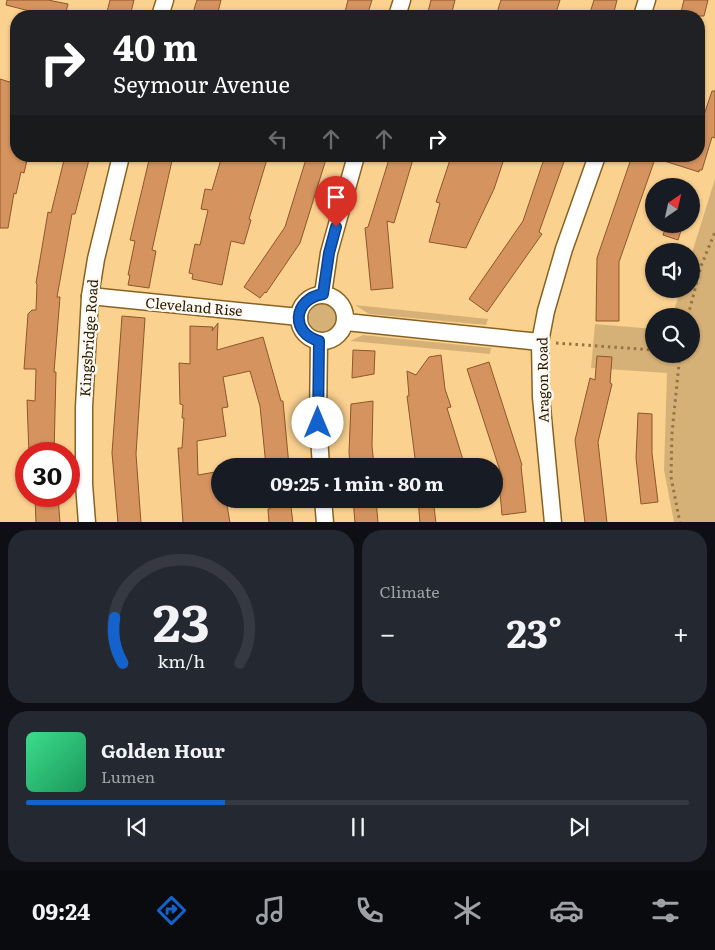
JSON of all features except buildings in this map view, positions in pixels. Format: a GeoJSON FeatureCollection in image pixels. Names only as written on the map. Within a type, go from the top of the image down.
{"type":"FeatureCollection","features":[{"type":"Feature","properties":{"kind":"street","name":"Kingsbridge Road"},"geometry":{"type":"LineString","coordinates":[[87,522],[84,484],[84,407],[90,296],[96,259],[120,162]]}},
{"type":"Feature","properties":{"kind":"street"},"geometry":{"type":"LineString","coordinates":[[323,294],[329,253],[354,162]]}},
{"type":"Feature","properties":{"kind":"street","name":"Aragon Road"},"geometry":{"type":"LineString","coordinates":[[553,522],[541,397],[540,342],[546,311],[564,249],[595,162]]}},
{"type":"Feature","properties":{"kind":"street"},"geometry":{"type":"LineString","coordinates":[[323,294],[337,300],[343,306],[346,322],[343,329],[333,339],[319,341],[312,339],[302,330],[299,317],[304,303],[323,294]]}},
{"type":"Feature","properties":{"kind":"street","name":"Cleveland Rise"},"geometry":{"type":"LineString","coordinates":[[90,296],[299,317]]}},
{"type":"Feature","properties":{"kind":"street"},"geometry":{"type":"LineString","coordinates":[[346,322],[540,342]]}},
{"type":"Feature","properties":{"kind":"street"},"geometry":{"type":"LineString","coordinates":[[319,341],[318,423],[320,458]]}},
{"type":"Feature","properties":{"kind":"street"},"geometry":{"type":"LineString","coordinates":[[324,508],[325,522]]}},
{"type":"Feature","properties":{"kind":"path"},"geometry":{"type":"LineString","coordinates":[[690,308],[700,266],[715,232]]}},
{"type":"Feature","properties":{"kind":"path"},"geometry":{"type":"LineString","coordinates":[[540,342],[645,349]]}},
{"type":"Feature","properties":{"kind":"path"},"geometry":{"type":"LineString","coordinates":[[679,363],[672,433],[671,477],[680,522]]}},
{"type":"Feature","properties":{"kind":"shaded area"},"geometry":{"type":"Polygon","coordinates":[[[715,179],[715,522],[674,522],[664,470],[667,373],[591,368],[595,324],[645,328],[645,363],[700,363],[700,308],[675,308],[678,298],[700,298],[700,243],[695,243],[698,233],[700,233],[700,227],[715,179]]]}},
{"type":"Feature","properties":{"kind":"shaded area"},"geometry":{"type":"Polygon","coordinates":[[[323,304],[333,308],[337,318],[333,328],[323,332],[313,328],[309,318],[313,308],[323,304]]]}},
{"type":"Feature","properties":{"kind":"shaded area"},"geometry":{"type":"Polygon","coordinates":[[[355,305],[488,319],[486,325],[369,314],[355,305]]]}},
{"type":"Feature","properties":{"kind":"shaded area"},"geometry":{"type":"Polygon","coordinates":[[[363,335],[491,348],[490,354],[350,341],[363,335]]]}},
{"type":"Feature","properties":{"kind":"route"},"geometry":{"type":"LineString","coordinates":[[318,423],[319,341],[306,336],[299,324],[299,317],[304,303],[323,294],[329,253],[336,227]]}}]}
